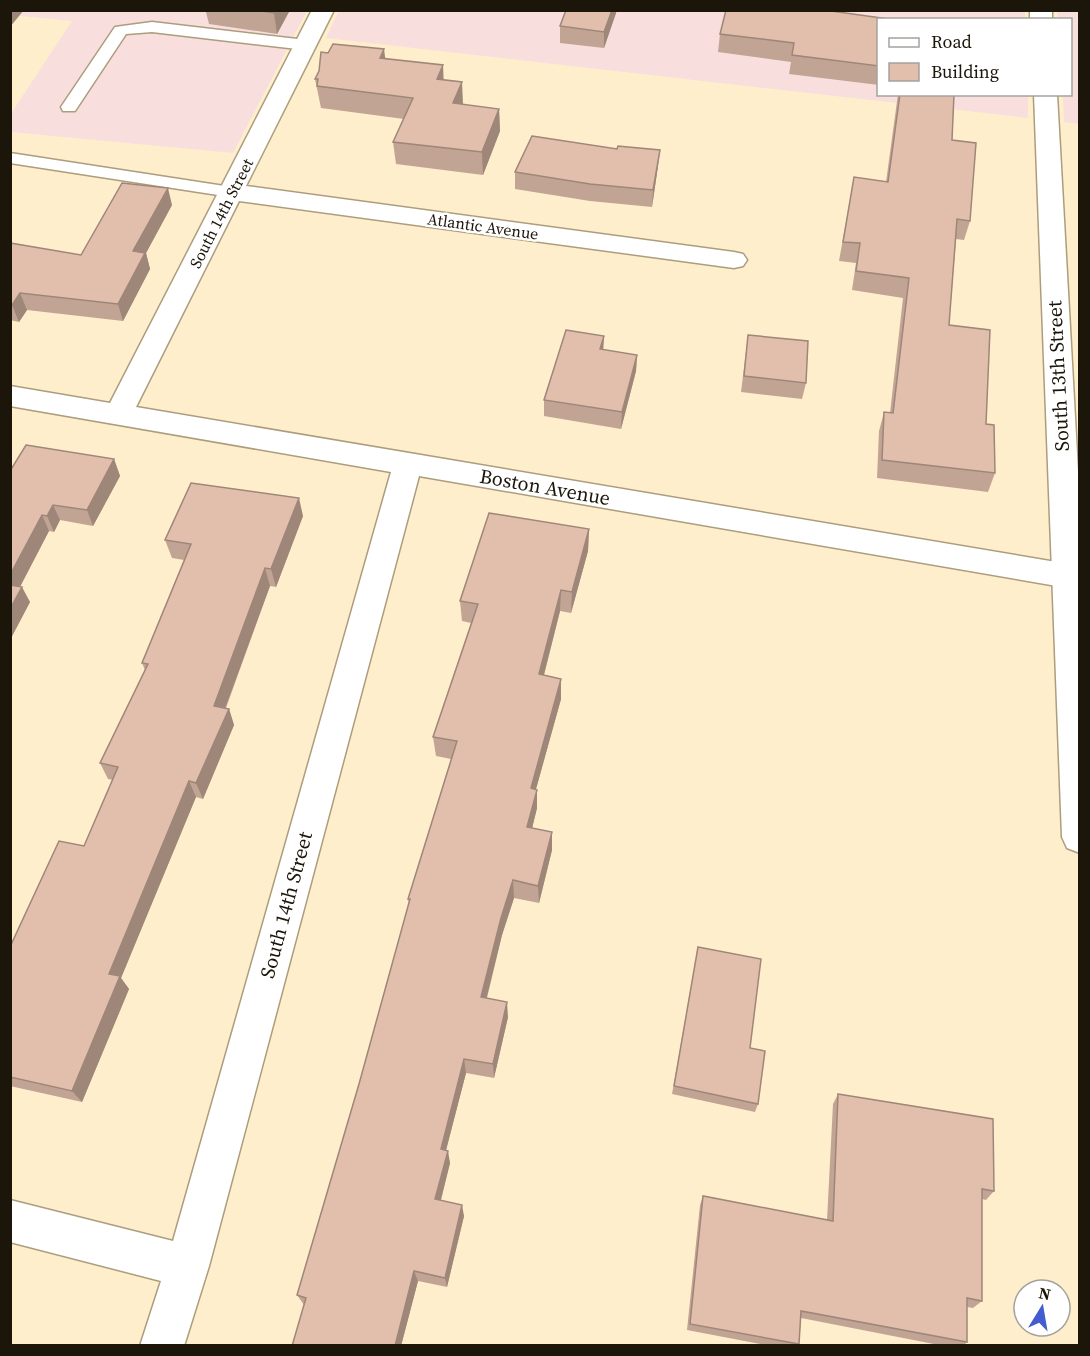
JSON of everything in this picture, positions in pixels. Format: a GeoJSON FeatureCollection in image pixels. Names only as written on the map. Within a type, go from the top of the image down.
{"type":"FeatureCollection","features":[{"type":"Feature","properties":{"kind":"street","name":"South 14th Street"},"geometry":{"type":"LineString","coordinates":[[118,414],[323,10]]}},
{"type":"Feature","properties":{"kind":"street","name":"South 13th Street"},"geometry":{"type":"LineString","coordinates":[[1045,96],[1074,577],[1080,837]]}},
{"type":"Feature","properties":{"kind":"street","name":"Atlantic Avenue"},"geometry":{"type":"LineString","coordinates":[[231,192],[734,260]]}},
{"type":"Feature","properties":{"kind":"street","name":"Boston Avenue"},"geometry":{"type":"LineString","coordinates":[[10,396],[1074,577]]}},
{"type":"Feature","properties":{"kind":"street","name":"South 14th Street"},"geometry":{"type":"LineString","coordinates":[[162,1346],[187,1266],[408,464]]}},
{"type":"Feature","properties":{"kind":"street"},"geometry":{"type":"LineString","coordinates":[[10,1221],[187,1266]]}},
{"type":"Feature","properties":{"kind":"lane"},"geometry":{"type":"LineString","coordinates":[[69,107],[121,30],[152,27],[306,45]]}},
{"type":"Feature","properties":{"kind":"lane"},"geometry":{"type":"LineString","coordinates":[[10,158],[231,192]]}},
{"type":"Feature","properties":{"kind":"shaded area"},"geometry":{"type":"Polygon","coordinates":[[[339,10],[1025,11],[1025,18],[877,18],[877,96],[1028,96],[1028,118],[326,38],[339,10]]]}},
{"type":"Feature","properties":{"kind":"shaded area"},"geometry":{"type":"Polygon","coordinates":[[[11,11],[307,11],[233,153],[11,132],[10,115],[72,21],[11,15],[11,11]]]}},
{"type":"Feature","properties":{"kind":"shaded area"},"geometry":{"type":"Polygon","coordinates":[[[1057,11],[1079,11],[1079,124],[1064,122],[1063,96],[1072,96],[1072,18],[1058,18],[1057,11]]]}},
{"type":"Feature","properties":{"kind":"building"},"geometry":{"type":"Polygon","coordinates":[[[255,10],[275,10],[274,13],[255,10]]]}},
{"type":"Feature","properties":{"kind":"building"},"geometry":{"type":"Polygon","coordinates":[[[566,10],[612,10],[604,32],[560,26],[566,10]]]}},
{"type":"Feature","properties":{"kind":"building"},"geometry":{"type":"Polygon","coordinates":[[[726,10],[824,10],[882,18],[877,18],[877,66],[792,55],[794,43],[720,34],[726,10]]]}},
{"type":"Feature","properties":{"kind":"building"},"geometry":{"type":"Polygon","coordinates":[[[333,44],[384,49],[380,58],[443,65],[437,79],[462,82],[453,103],[499,109],[482,152],[393,142],[413,98],[317,86],[318,79],[315,79],[319,71],[321,52],[328,53],[333,44]]]}},
{"type":"Feature","properties":{"kind":"building"},"geometry":{"type":"Polygon","coordinates":[[[900,96],[954,96],[952,140],[976,143],[970,221],[957,219],[949,325],[990,330],[986,424],[994,425],[995,473],[882,460],[884,412],[893,413],[909,278],[856,271],[860,243],[843,242],[854,177],[888,182],[900,96]]]}},
{"type":"Feature","properties":{"kind":"building"},"geometry":{"type":"Polygon","coordinates":[[[532,136],[617,149],[618,146],[660,150],[653,190],[590,184],[515,172],[532,136]]]}},
{"type":"Feature","properties":{"kind":"building"},"geometry":{"type":"Polygon","coordinates":[[[122,183],[168,188],[133,251],[145,253],[118,304],[20,293],[10,305],[10,243],[81,255],[122,183]]]}},
{"type":"Feature","properties":{"kind":"building"},"geometry":{"type":"Polygon","coordinates":[[[566,330],[604,336],[600,349],[637,355],[622,412],[544,400],[566,330]]]}},
{"type":"Feature","properties":{"kind":"building"},"geometry":{"type":"Polygon","coordinates":[[[748,335],[808,341],[806,383],[744,376],[748,335]]]}},
{"type":"Feature","properties":{"kind":"building"},"geometry":{"type":"Polygon","coordinates":[[[26,445],[114,459],[87,510],[53,505],[47,516],[42,515],[10,575],[10,471],[26,445]]]}},
{"type":"Feature","properties":{"kind":"building"},"geometry":{"type":"Polygon","coordinates":[[[191,483],[299,498],[271,569],[265,568],[214,706],[229,709],[196,783],[189,781],[109,974],[120,976],[72,1091],[10,1077],[10,947],[59,841],[84,846],[118,767],[100,763],[148,664],[142,663],[191,544],[165,540],[191,483]]]}},
{"type":"Feature","properties":{"kind":"building"},"geometry":{"type":"Polygon","coordinates":[[[489,513],[589,529],[572,592],[561,590],[539,674],[561,679],[531,788],[537,790],[527,827],[552,832],[538,886],[513,880],[501,918],[481,997],[507,1002],[493,1064],[464,1059],[441,1149],[448,1151],[435,1199],[462,1205],[445,1278],[414,1271],[395,1346],[292,1346],[306,1298],[297,1295],[359,1084],[410,899],[408,899],[457,741],[433,737],[478,604],[460,601],[489,513]]]}},
{"type":"Feature","properties":{"kind":"building"},"geometry":{"type":"Polygon","coordinates":[[[10,585],[22,587],[10,609],[10,585]]]}},
{"type":"Feature","properties":{"kind":"building"},"geometry":{"type":"Polygon","coordinates":[[[698,947],[761,959],[750,1048],[765,1051],[758,1104],[674,1086],[698,947]]]}},
{"type":"Feature","properties":{"kind":"building"},"geometry":{"type":"Polygon","coordinates":[[[838,1094],[993,1119],[994,1191],[982,1189],[982,1301],[967,1298],[967,1342],[801,1311],[799,1344],[690,1324],[703,1196],[833,1221],[838,1094]]]}}]}
